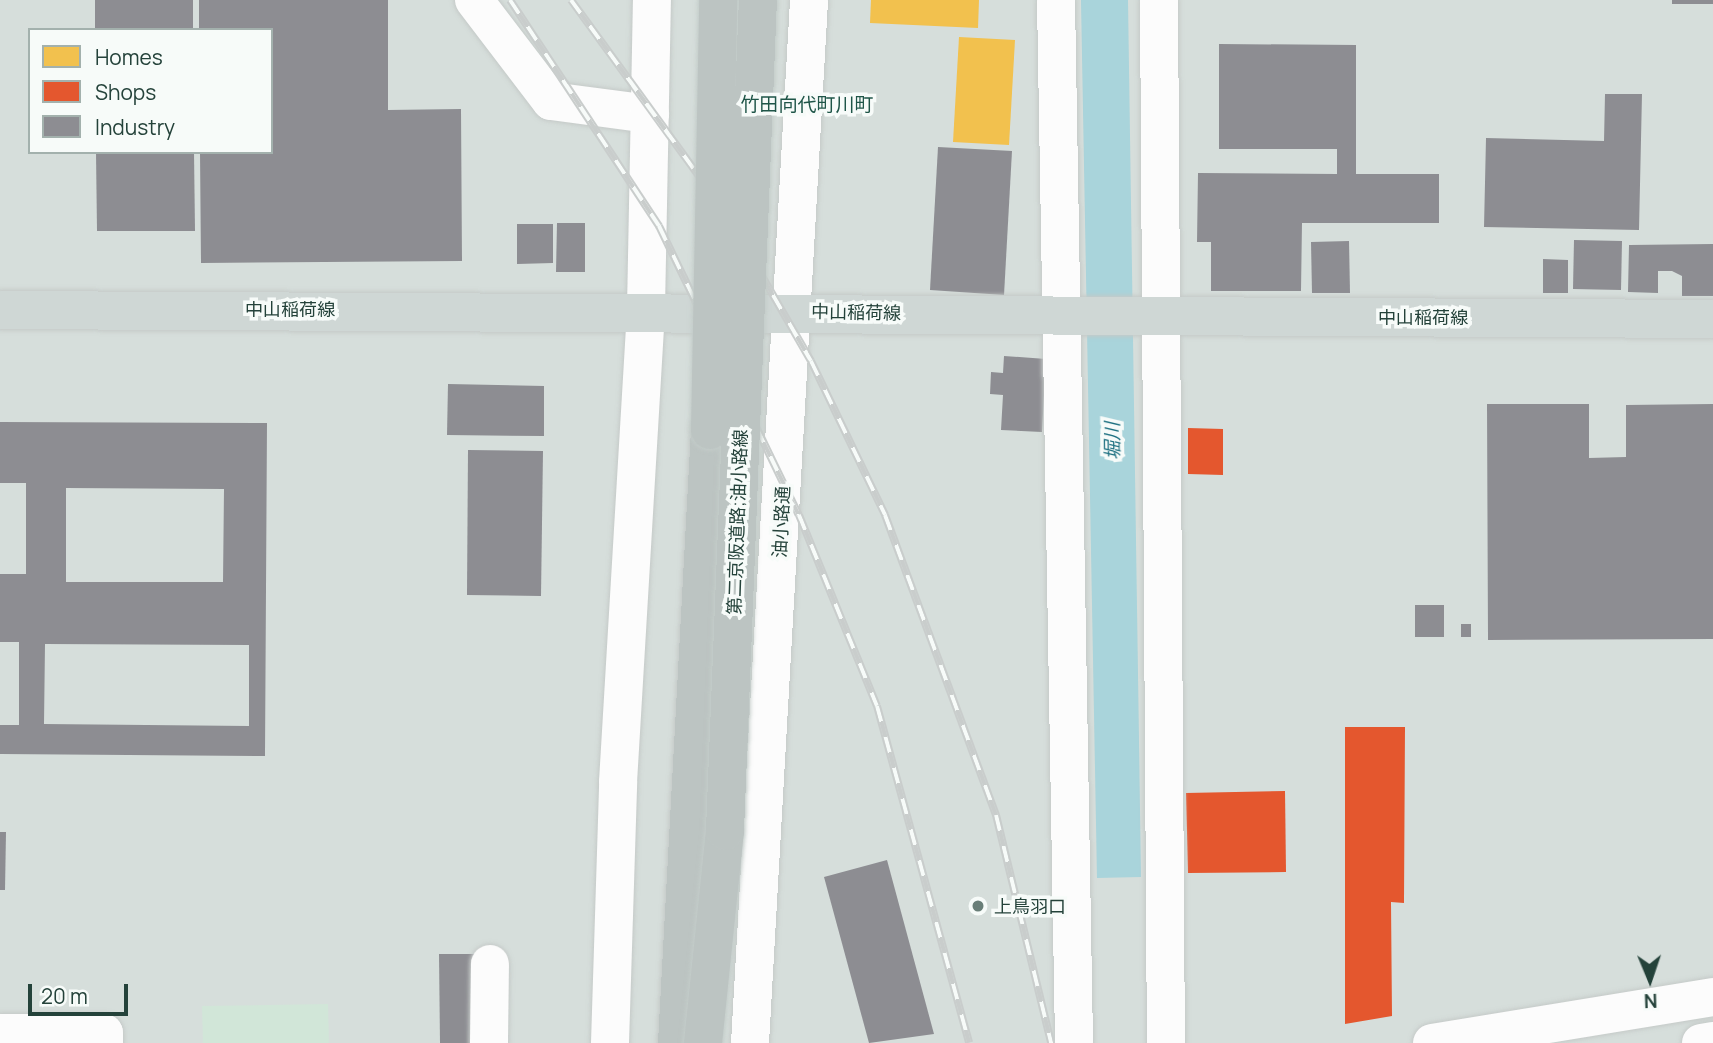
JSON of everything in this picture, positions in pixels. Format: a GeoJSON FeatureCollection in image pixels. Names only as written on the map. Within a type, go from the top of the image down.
{"type":"FeatureCollection","features":[{"type":"Feature","properties":{"kind":"highway"},"geometry":{"type":"LineString","coordinates":[[677,1043],[710,430],[718,0]]}},
{"type":"Feature","properties":{"kind":"highway","name":"第二京阪道路;油小路線"},"geometry":{"type":"LineString","coordinates":[[703,1043],[725,831],[758,0]]}},
{"type":"Feature","properties":{"kind":"main road","name":"中山稲荷線"},"geometry":{"type":"LineString","coordinates":[[0,310],[646,309],[1713,319]]}},
{"type":"Feature","properties":{"kind":"street"},"geometry":{"type":"LineString","coordinates":[[474,0],[551,101],[650,114]]}},
{"type":"Feature","properties":{"kind":"street"},"geometry":{"type":"LineString","coordinates":[[610,1043],[618,782],[646,309],[652,0]]}},
{"type":"Feature","properties":{"kind":"street","name":"油小路通"},"geometry":{"type":"LineString","coordinates":[[750,1043],[809,0]]}},
{"type":"Feature","properties":{"kind":"street"},"geometry":{"type":"LineString","coordinates":[[1056,0],[1074,1043]]}},
{"type":"Feature","properties":{"kind":"street"},"geometry":{"type":"LineString","coordinates":[[1159,0],[1156,315],[1166,1043]]}},
{"type":"Feature","properties":{"kind":"street"},"geometry":{"type":"LineString","coordinates":[[489,1043],[490,964]]}},
{"type":"Feature","properties":{"kind":"street"},"geometry":{"type":"LineString","coordinates":[[1432,1043],[1614,1028],[1713,997]]}},
{"type":"Feature","properties":{"kind":"street"},"geometry":{"type":"LineString","coordinates":[[0,1033],[104,1033],[104,1043]]}},
{"type":"Feature","properties":{"kind":"street"},"geometry":{"type":"LineString","coordinates":[[1701,1043],[1713,1041]]}},
{"type":"Feature","properties":{"kind":"shaded area"},"geometry":{"type":"Polygon","coordinates":[[[0,0],[1713,0],[1713,1043],[0,1043],[0,0]]]}},
{"type":"Feature","properties":{"kind":"green space"},"geometry":{"type":"Polygon","coordinates":[[[328,1004],[329,1043],[203,1043],[202,1006],[328,1004]]]}},
{"type":"Feature","properties":{"kind":"water","name":"堀川"},"geometry":{"type":"Polygon","coordinates":[[[1081,0],[1128,0],[1141,877],[1097,878],[1081,0]]]}},
{"type":"Feature","properties":{"kind":"building: Homes"},"geometry":{"type":"Polygon","coordinates":[[[871,0],[979,0],[978,28],[870,23],[871,0]]]}},
{"type":"Feature","properties":{"kind":"building: Homes"},"geometry":{"type":"Polygon","coordinates":[[[959,37],[1015,40],[1009,145],[953,142],[959,37]]]}},
{"type":"Feature","properties":{"kind":"building: Shops"},"geometry":{"type":"Polygon","coordinates":[[[1188,428],[1223,429],[1223,475],[1188,474],[1188,428]]]}},
{"type":"Feature","properties":{"kind":"building: Shops"},"geometry":{"type":"Polygon","coordinates":[[[1345,727],[1405,727],[1404,903],[1391,902],[1392,1016],[1345,1024],[1345,727]]]}},
{"type":"Feature","properties":{"kind":"building: Shops"},"geometry":{"type":"Polygon","coordinates":[[[1285,791],[1286,872],[1188,873],[1186,793],[1285,791]]]}},
{"type":"Feature","properties":{"kind":"building: Industry"},"geometry":{"type":"Polygon","coordinates":[[[95,0],[193,0],[193,28],[95,28],[95,0]]]}},
{"type":"Feature","properties":{"kind":"building: Industry"},"geometry":{"type":"Polygon","coordinates":[[[199,0],[388,0],[388,110],[461,109],[462,261],[201,263],[200,154],[273,154],[273,28],[199,28],[199,0]]]}},
{"type":"Feature","properties":{"kind":"building: Industry"},"geometry":{"type":"Polygon","coordinates":[[[1672,0],[1713,0],[1713,4],[1672,4],[1672,0]]]}},
{"type":"Feature","properties":{"kind":"building: Industry"},"geometry":{"type":"Polygon","coordinates":[[[1219,44],[1356,45],[1356,174],[1439,174],[1439,223],[1302,223],[1301,291],[1211,291],[1211,242],[1197,242],[1198,173],[1337,174],[1337,149],[1219,149],[1219,44]]]}},
{"type":"Feature","properties":{"kind":"building: Industry"},"geometry":{"type":"Polygon","coordinates":[[[1605,94],[1642,94],[1639,230],[1484,227],[1486,138],[1604,141],[1605,94]]]}},
{"type":"Feature","properties":{"kind":"building: Industry"},"geometry":{"type":"Polygon","coordinates":[[[938,147],[1012,151],[1004,295],[930,290],[938,147]]]}},
{"type":"Feature","properties":{"kind":"building: Industry"},"geometry":{"type":"Polygon","coordinates":[[[96,154],[194,154],[195,231],[97,231],[96,154]]]}},
{"type":"Feature","properties":{"kind":"building: Industry"},"geometry":{"type":"Polygon","coordinates":[[[557,223],[585,223],[585,272],[556,272],[557,223]]]}},
{"type":"Feature","properties":{"kind":"building: Industry"},"geometry":{"type":"Polygon","coordinates":[[[517,224],[553,224],[553,263],[517,264],[517,224]]]}},
{"type":"Feature","properties":{"kind":"building: Industry"},"geometry":{"type":"Polygon","coordinates":[[[1574,240],[1622,241],[1621,290],[1573,289],[1574,240]]]}},
{"type":"Feature","properties":{"kind":"building: Industry"},"geometry":{"type":"Polygon","coordinates":[[[1349,241],[1350,293],[1312,293],[1311,242],[1349,241]]]}},
{"type":"Feature","properties":{"kind":"building: Industry"},"geometry":{"type":"Polygon","coordinates":[[[1713,244],[1713,296],[1682,296],[1682,276],[1672,271],[1658,271],[1658,293],[1628,292],[1629,245],[1713,244]]]}},
{"type":"Feature","properties":{"kind":"building: Industry"},"geometry":{"type":"Polygon","coordinates":[[[1543,259],[1568,260],[1568,293],[1543,293],[1543,259]]]}},
{"type":"Feature","properties":{"kind":"building: Industry"},"geometry":{"type":"Polygon","coordinates":[[[1004,356],[1046,359],[1042,432],[1001,430],[1003,395],[990,394],[991,372],[1003,373],[1004,356]]]}},
{"type":"Feature","properties":{"kind":"building: Industry"},"geometry":{"type":"Polygon","coordinates":[[[448,384],[544,386],[544,436],[447,435],[448,384]]]}},
{"type":"Feature","properties":{"kind":"building: Industry"},"geometry":{"type":"Polygon","coordinates":[[[1487,404],[1589,404],[1589,458],[1626,457],[1626,405],[1713,404],[1713,639],[1488,640],[1487,404]]]}},
{"type":"Feature","properties":{"kind":"building: Industry"},"geometry":{"type":"Polygon","coordinates":[[[0,422],[267,423],[265,756],[0,754],[0,725],[19,725],[19,642],[0,642],[0,574],[26,574],[26,483],[0,483],[0,422]],[[66,488],[66,582],[223,582],[224,489],[66,488]],[[45,644],[44,724],[249,726],[249,645],[45,644]]]}},
{"type":"Feature","properties":{"kind":"building: Industry"},"geometry":{"type":"Polygon","coordinates":[[[468,450],[543,451],[541,596],[467,595],[468,450]]]}},
{"type":"Feature","properties":{"kind":"building: Industry"},"geometry":{"type":"Polygon","coordinates":[[[1415,605],[1444,605],[1444,637],[1415,637],[1415,605]]]}},
{"type":"Feature","properties":{"kind":"building: Industry"},"geometry":{"type":"Polygon","coordinates":[[[1461,624],[1471,624],[1471,637],[1461,637],[1461,624]]]}},
{"type":"Feature","properties":{"kind":"building: Industry"},"geometry":{"type":"Polygon","coordinates":[[[0,832],[6,832],[5,890],[0,890],[0,832]]]}},
{"type":"Feature","properties":{"kind":"building: Industry"},"geometry":{"type":"Polygon","coordinates":[[[887,860],[934,1034],[869,1043],[824,877],[887,860]]]}},
{"type":"Feature","properties":{"kind":"building: Industry"},"geometry":{"type":"Polygon","coordinates":[[[439,954],[474,954],[475,1043],[440,1043],[439,954]]]}},
{"type":"Feature","properties":{"kind":"railway"},"geometry":{"type":"LineString","coordinates":[[510,0],[659,226],[799,515],[877,706],[969,1043]]}},
{"type":"Feature","properties":{"kind":"railway"},"geometry":{"type":"LineString","coordinates":[[571,0],[725,212],[811,361],[885,515],[996,815],[1051,1043]]}},
{"type":"Feature","properties":{"kind":"place","name":"上鳥羽口"},"geometry":{"type":"Point","coordinates":[978,906]}},
{"type":"Feature","properties":{"kind":"district","name":"竹田向代町川町"},"geometry":{"type":"Point","coordinates":[807,105]}}]}
